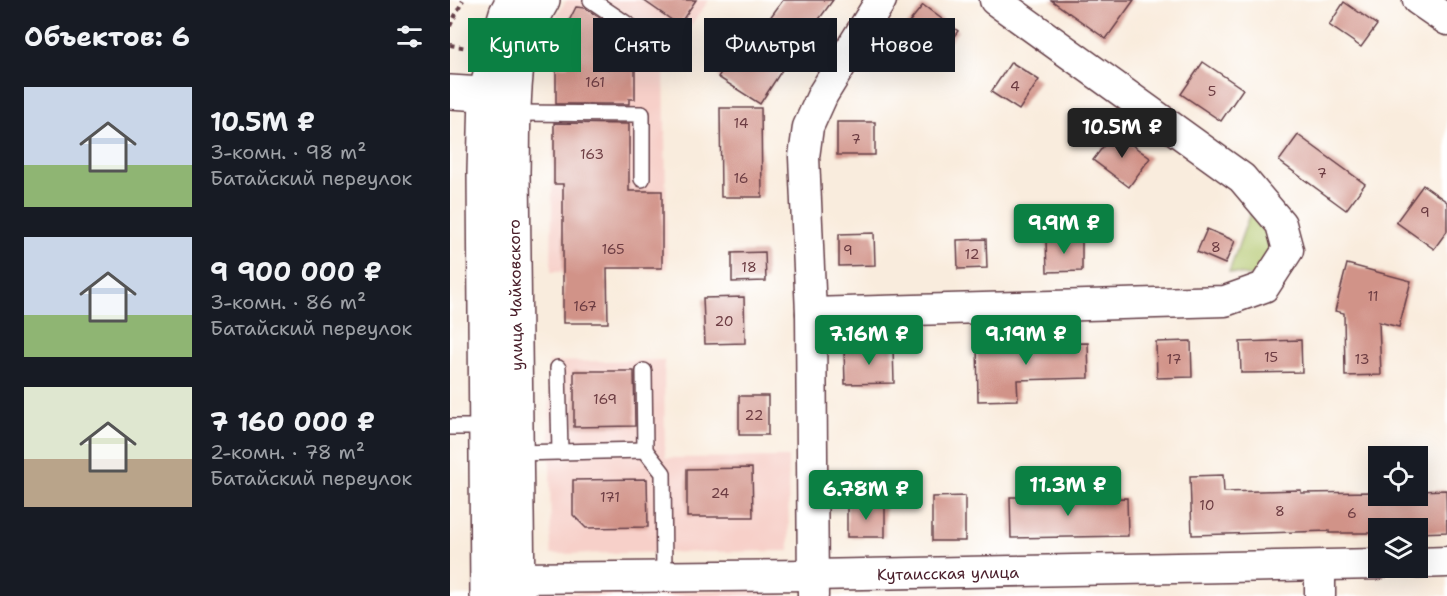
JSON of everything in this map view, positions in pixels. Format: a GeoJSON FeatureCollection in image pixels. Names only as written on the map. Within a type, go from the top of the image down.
{"type":"FeatureCollection","features":[{"type":"Feature","properties":{"kind":"main road","name":"улица Чайковского"},"geometry":{"type":"LineString","coordinates":[[513,0],[506,13],[494,53],[505,101],[513,172],[518,587]]}},
{"type":"Feature","properties":{"kind":"main road","name":"улица Чайковского"},"geometry":{"type":"LineString","coordinates":[[487,596],[484,172],[518,58],[536,11],[543,0]]}},
{"type":"Feature","properties":{"kind":"main road"},"geometry":{"type":"LineString","coordinates":[[450,92],[505,101]]}},
{"type":"Feature","properties":{"kind":"street"},"geometry":{"type":"LineString","coordinates":[[813,585],[811,313],[804,157],[808,127],[823,94],[881,0]]}},
{"type":"Feature","properties":{"kind":"street"},"geometry":{"type":"LineString","coordinates":[[811,313],[1225,301],[1264,287],[1287,250],[1281,224],[1242,178],[995,0]]}},
{"type":"Feature","properties":{"kind":"street"},"geometry":{"type":"LineString","coordinates":[[1419,0],[1447,20]]}},
{"type":"Feature","properties":{"kind":"street"},"geometry":{"type":"LineString","coordinates":[[1428,563],[1447,562]]}},
{"type":"Feature","properties":{"kind":"street","name":"Кутаисская улица"},"geometry":{"type":"LineString","coordinates":[[518,587],[561,586],[664,576],[813,585],[1068,583],[1368,564]]}},
{"type":"Feature","properties":{"kind":"street"},"geometry":{"type":"LineString","coordinates":[[1320,566],[1320,596]]}},
{"type":"Feature","properties":{"kind":"lane"},"geometry":{"type":"LineString","coordinates":[[591,0],[618,18]]}},
{"type":"Feature","properties":{"kind":"lane"},"geometry":{"type":"LineString","coordinates":[[505,101],[642,114],[642,179]]}},
{"type":"Feature","properties":{"kind":"lane"},"geometry":{"type":"LineString","coordinates":[[558,368],[560,452]]}},
{"type":"Feature","properties":{"kind":"lane"},"geometry":{"type":"LineString","coordinates":[[644,371],[645,450],[663,473],[664,576]]}},
{"type":"Feature","properties":{"kind":"lane"},"geometry":{"type":"LineString","coordinates":[[450,427],[485,427]]}},
{"type":"Feature","properties":{"kind":"lane"},"geometry":{"type":"LineString","coordinates":[[516,453],[645,450]]}},
{"type":"Feature","properties":{"kind":"path"},"geometry":{"type":"LineString","coordinates":[[450,26],[463,0]]}},
{"type":"Feature","properties":{"kind":"path"},"geometry":{"type":"LineString","coordinates":[[450,45],[468,47]]}},
{"type":"Feature","properties":{"kind":"shaded area"},"geometry":{"type":"Polygon","coordinates":[[[567,0],[709,0],[692,24],[692,18],[593,18],[593,72],[664,72],[667,269],[551,272],[554,72],[581,72],[581,18],[555,17],[567,0]]]}},
{"type":"Feature","properties":{"kind":"shaded area"},"geometry":{"type":"Polygon","coordinates":[[[664,360],[665,458],[788,457],[789,551],[551,554],[549,362],[664,360]]]}},
{"type":"Feature","properties":{"kind":"shaded area"},"geometry":{"type":"Polygon","coordinates":[[[784,589],[784,596],[545,596],[545,593],[784,589]]]}},
{"type":"Feature","properties":{"kind":"green space"},"geometry":{"type":"Polygon","coordinates":[[[1250,213],[1279,248],[1263,279],[1229,272],[1250,213]]]}},
{"type":"Feature","properties":{"kind":"building"},"geometry":{"type":"Polygon","coordinates":[[[643,0],[696,0],[684,18],[669,18],[643,0]]]}},
{"type":"Feature","properties":{"kind":"building"},"geometry":{"type":"Polygon","coordinates":[[[783,0],[833,0],[820,18],[770,18],[783,0]]]}},
{"type":"Feature","properties":{"kind":"building"},"geometry":{"type":"Polygon","coordinates":[[[1051,0],[1134,0],[1106,39],[1051,0]]]}},
{"type":"Feature","properties":{"kind":"building"},"geometry":{"type":"Polygon","coordinates":[[[1344,2],[1377,25],[1361,47],[1329,25],[1344,2]]]}},
{"type":"Feature","properties":{"kind":"building"},"geometry":{"type":"Polygon","coordinates":[[[923,5],[940,18],[913,18],[923,5]]]}},
{"type":"Feature","properties":{"kind":"building"},"geometry":{"type":"Polygon","coordinates":[[[576,7],[585,8],[600,18],[593,18],[593,72],[635,72],[635,99],[629,99],[629,104],[556,104],[556,72],[581,72],[581,18],[570,18],[576,7]]]}},
{"type":"Feature","properties":{"kind":"building"},"geometry":{"type":"Polygon","coordinates":[[[1011,62],[1039,80],[1019,110],[991,92],[1011,62]]]}},
{"type":"Feature","properties":{"kind":"building"},"geometry":{"type":"Polygon","coordinates":[[[1203,62],[1243,89],[1221,121],[1181,94],[1203,62]]]}},
{"type":"Feature","properties":{"kind":"building"},"geometry":{"type":"Polygon","coordinates":[[[721,72],[781,72],[760,104],[718,77],[721,72]]]}},
{"type":"Feature","properties":{"kind":"building"},"geometry":{"type":"Polygon","coordinates":[[[720,108],[761,108],[762,197],[721,197],[720,108]]]}},
{"type":"Feature","properties":{"kind":"building"},"geometry":{"type":"Polygon","coordinates":[[[837,122],[875,122],[875,155],[837,155],[837,122]]]}},
{"type":"Feature","properties":{"kind":"building"},"geometry":{"type":"Polygon","coordinates":[[[554,123],[629,124],[629,191],[662,191],[662,268],[607,268],[608,323],[563,323],[563,184],[554,184],[554,123]]]}},
{"type":"Feature","properties":{"kind":"building"},"geometry":{"type":"Polygon","coordinates":[[[1114,132],[1150,158],[1129,187],[1093,160],[1114,132]]]}},
{"type":"Feature","properties":{"kind":"building"},"geometry":{"type":"Polygon","coordinates":[[[1298,135],[1365,184],[1346,210],[1279,161],[1298,135]]]}},
{"type":"Feature","properties":{"kind":"building"},"geometry":{"type":"Polygon","coordinates":[[[1423,185],[1447,202],[1447,231],[1434,249],[1396,222],[1423,185]]]}},
{"type":"Feature","properties":{"kind":"building"},"geometry":{"type":"Polygon","coordinates":[[[1207,229],[1235,241],[1225,264],[1197,252],[1207,229]]]}},
{"type":"Feature","properties":{"kind":"building"},"geometry":{"type":"Polygon","coordinates":[[[874,233],[875,265],[839,266],[839,234],[874,233]]]}},
{"type":"Feature","properties":{"kind":"building"},"geometry":{"type":"Polygon","coordinates":[[[1082,238],[1082,271],[1047,272],[1046,239],[1082,238]]]}},
{"type":"Feature","properties":{"kind":"building"},"geometry":{"type":"Polygon","coordinates":[[[986,239],[987,268],[958,269],[957,240],[986,239]]]}},
{"type":"Feature","properties":{"kind":"building"},"geometry":{"type":"Polygon","coordinates":[[[765,252],[766,281],[732,282],[732,253],[765,252]]]}},
{"type":"Feature","properties":{"kind":"building"},"geometry":{"type":"Polygon","coordinates":[[[1347,264],[1411,281],[1399,327],[1379,322],[1381,375],[1345,376],[1344,313],[1335,311],[1347,264]]]}},
{"type":"Feature","properties":{"kind":"building"},"geometry":{"type":"Polygon","coordinates":[[[744,297],[745,343],[705,344],[703,298],[744,297]]]}},
{"type":"Feature","properties":{"kind":"building"},"geometry":{"type":"Polygon","coordinates":[[[1301,340],[1302,372],[1241,373],[1240,342],[1301,340]]]}},
{"type":"Feature","properties":{"kind":"building"},"geometry":{"type":"Polygon","coordinates":[[[1016,341],[1016,344],[1088,343],[1089,378],[1017,380],[1018,400],[978,401],[977,342],[1016,341]]]}},
{"type":"Feature","properties":{"kind":"building"},"geometry":{"type":"Polygon","coordinates":[[[1191,341],[1192,377],[1157,378],[1156,342],[1191,341]]]}},
{"type":"Feature","properties":{"kind":"building"},"geometry":{"type":"Polygon","coordinates":[[[893,347],[894,383],[845,384],[844,348],[893,347]]]}},
{"type":"Feature","properties":{"kind":"building"},"geometry":{"type":"Polygon","coordinates":[[[574,371],[634,371],[635,426],[574,427],[574,371]]]}},
{"type":"Feature","properties":{"kind":"building"},"geometry":{"type":"Polygon","coordinates":[[[739,396],[768,396],[768,435],[739,435],[739,396]]]}},
{"type":"Feature","properties":{"kind":"building"},"geometry":{"type":"Polygon","coordinates":[[[752,468],[753,517],[687,517],[687,469],[752,468]]]}},
{"type":"Feature","properties":{"kind":"building"},"geometry":{"type":"Polygon","coordinates":[[[1223,475],[1224,492],[1301,490],[1301,493],[1368,492],[1368,506],[1428,506],[1428,491],[1446,490],[1447,532],[1428,533],[1428,518],[1368,518],[1368,533],[1329,533],[1329,531],[1192,535],[1190,476],[1223,475]]]}},
{"type":"Feature","properties":{"kind":"building"},"geometry":{"type":"Polygon","coordinates":[[[647,479],[648,527],[586,528],[573,515],[573,480],[647,479]]]}},
{"type":"Feature","properties":{"kind":"building"},"geometry":{"type":"Polygon","coordinates":[[[965,496],[965,541],[932,541],[932,497],[965,496]]]}},
{"type":"Feature","properties":{"kind":"building"},"geometry":{"type":"Polygon","coordinates":[[[1010,497],[1127,498],[1128,536],[1011,538],[1010,497]]]}},
{"type":"Feature","properties":{"kind":"building"},"geometry":{"type":"Polygon","coordinates":[[[847,505],[885,505],[885,537],[847,537],[847,505]]]}}]}
